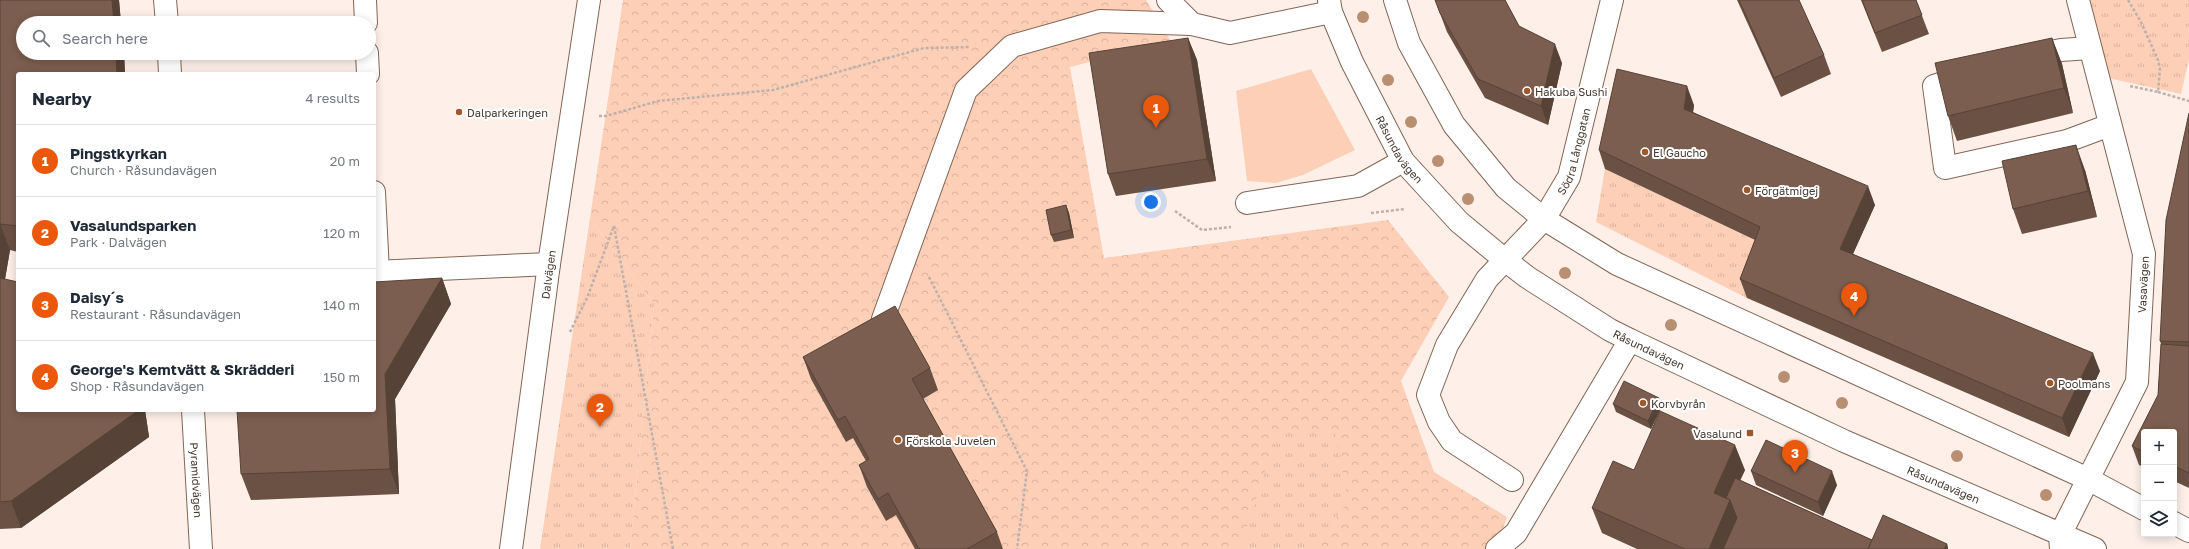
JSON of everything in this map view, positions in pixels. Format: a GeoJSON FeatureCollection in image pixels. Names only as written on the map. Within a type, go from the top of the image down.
{"type":"FeatureCollection","features":[{"type":"Feature","properties":{"kind":"street"},"geometry":{"type":"LineString","coordinates":[[165,0],[166,16]]}},
{"type":"Feature","properties":{"kind":"street"},"geometry":{"type":"LineString","coordinates":[[365,0],[366,16]]}},
{"type":"Feature","properties":{"kind":"street","name":"Dalvägen"},"geometry":{"type":"LineString","coordinates":[[511,549],[549,264],[589,0]]}},
{"type":"Feature","properties":{"kind":"street"},"geometry":{"type":"LineString","coordinates":[[1168,0],[1192,24]]}},
{"type":"Feature","properties":{"kind":"street"},"geometry":{"type":"LineString","coordinates":[[1394,0],[1410,43],[1454,125],[1506,188],[1544,219],[1617,264],[2088,479],[2141,507]]}},
{"type":"Feature","properties":{"kind":"street","name":"Södra Långgatan"},"geometry":{"type":"LineString","coordinates":[[1512,480],[1452,441],[1439,422],[1428,395],[1447,345],[1487,279],[1544,219],[1569,178],[1612,0]]}},
{"type":"Feature","properties":{"kind":"street","name":"Vasavägen"},"geometry":{"type":"LineString","coordinates":[[2061,542],[2088,479],[2137,382],[2144,254],[2078,0]]}},
{"type":"Feature","properties":{"kind":"street"},"geometry":{"type":"LineString","coordinates":[[883,319],[966,90],[1012,46],[1100,21],[1192,24],[1230,33],[1330,6]]}},
{"type":"Feature","properties":{"kind":"street","name":"Råsundavägen"},"geometry":{"type":"LineString","coordinates":[[1330,6],[1352,62],[1403,161],[1459,222],[1505,260],[1560,298],[1610,330],[1630,340],[2061,542],[2095,549]]}},
{"type":"Feature","properties":{"kind":"street"},"geometry":{"type":"LineString","coordinates":[[2006,62],[2061,50],[2090,48]]}},
{"type":"Feature","properties":{"kind":"street"},"geometry":{"type":"LineString","coordinates":[[169,60],[170,72]]}},
{"type":"Feature","properties":{"kind":"street"},"geometry":{"type":"LineString","coordinates":[[367,60],[368,72]]}},
{"type":"Feature","properties":{"kind":"street"},"geometry":{"type":"LineString","coordinates":[[1984,69],[1934,86],[1946,168],[2067,141],[2110,125]]}},
{"type":"Feature","properties":{"kind":"street"},"geometry":{"type":"LineString","coordinates":[[1247,203],[1358,186],[1403,161]]}},
{"type":"Feature","properties":{"kind":"street"},"geometry":{"type":"LineString","coordinates":[[376,272],[549,264]]}},
{"type":"Feature","properties":{"kind":"street"},"geometry":{"type":"LineString","coordinates":[[1497,549],[1516,532],[1630,340]]}},
{"type":"Feature","properties":{"kind":"street","name":"Pyramidvägen"},"geometry":{"type":"LineString","coordinates":[[193,412],[201,549]]}},
{"type":"Feature","properties":{"kind":"street"},"geometry":{"type":"LineString","coordinates":[[2177,525],[2189,531]]}},
{"type":"Feature","properties":{"kind":"path"},"geometry":{"type":"LineString","coordinates":[[2128,0],[2141,22],[2158,60],[2160,69],[2158,92]]}},
{"type":"Feature","properties":{"kind":"path"},"geometry":{"type":"LineString","coordinates":[[572,114],[606,116],[658,101],[773,90],[924,48],[1012,46]]}},
{"type":"Feature","properties":{"kind":"path"},"geometry":{"type":"LineString","coordinates":[[2100,85],[2118,83],[2189,101]]}},
{"type":"Feature","properties":{"kind":"path"},"geometry":{"type":"LineString","coordinates":[[567,338],[587,298],[614,226],[673,549]]}},
{"type":"Feature","properties":{"kind":"path"},"geometry":{"type":"LineString","coordinates":[[911,240],[1027,471],[1017,549]]}},
{"type":"Feature","properties":{"kind":"green space"},"geometry":{"type":"Polygon","coordinates":[[[623,0],[1146,0],[1171,41],[1070,67],[1104,258],[1388,220],[1449,297],[1401,381],[1434,472],[1507,517],[1496,549],[630,549],[654,304],[590,218],[623,0]]]}},
{"type":"Feature","properties":{"kind":"green space"},"geometry":{"type":"Polygon","coordinates":[[[2087,0],[2189,0],[2189,59],[2181,94],[2108,78],[2087,0]]]}},
{"type":"Feature","properties":{"kind":"green space"},"geometry":{"type":"Polygon","coordinates":[[[1311,69],[1355,150],[1303,175],[1276,183],[1247,181],[1236,91],[1311,69]]]}},
{"type":"Feature","properties":{"kind":"green space"},"geometry":{"type":"Polygon","coordinates":[[[1605,169],[1767,246],[1747,298],[1596,222],[1605,169]]]}},
{"type":"Feature","properties":{"kind":"green space"},"geometry":{"type":"Polygon","coordinates":[[[590,218],[654,304],[630,549],[540,549],[590,218]]]}},
{"type":"Feature","properties":{"kind":"green space"},"geometry":{"type":"Polygon","coordinates":[[[1335,431],[1348,502],[1312,549],[1240,549],[1277,433],[1335,431]]]}},
{"type":"Feature","properties":{"kind":"building"},"geometry":{"type":"Polygon","coordinates":[[[0,0],[112,0],[113,16],[16,16],[16,60],[116,60],[117,72],[16,72],[16,226],[0,224],[0,0]]]}},
{"type":"Feature","properties":{"kind":"building"},"geometry":{"type":"Polygon","coordinates":[[[1435,0],[1505,0],[1519,26],[1555,44],[1541,106],[1478,79],[1440,13],[1435,0]]]}},
{"type":"Feature","properties":{"kind":"building"},"geometry":{"type":"Polygon","coordinates":[[[1739,0],[1799,0],[1824,55],[1774,78],[1739,0]]]}},
{"type":"Feature","properties":{"kind":"building"},"geometry":{"type":"Polygon","coordinates":[[[1862,0],[1916,0],[1922,15],[1875,33],[1862,0]]]}},
{"type":"Feature","properties":{"kind":"building"},"geometry":{"type":"Polygon","coordinates":[[[1188,38],[1207,159],[1108,174],[1089,53],[1188,38]]]}},
{"type":"Feature","properties":{"kind":"building"},"geometry":{"type":"Polygon","coordinates":[[[2052,38],[2064,88],[1948,116],[1935,63],[2052,38]]]}},
{"type":"Feature","properties":{"kind":"building"},"geometry":{"type":"Polygon","coordinates":[[[1617,69],[1687,86],[1684,109],[1868,186],[1840,249],[2093,353],[2062,418],[1740,279],[1760,227],[1599,150],[1617,69]]]}},
{"type":"Feature","properties":{"kind":"building"},"geometry":{"type":"Polygon","coordinates":[[[2189,113],[2189,342],[2160,341],[2166,220],[2189,113]]]}},
{"type":"Feature","properties":{"kind":"building"},"geometry":{"type":"Polygon","coordinates":[[[2076,145],[2088,191],[2013,209],[2002,161],[2076,145]]]}},
{"type":"Feature","properties":{"kind":"building"},"geometry":{"type":"Polygon","coordinates":[[[1066,205],[1071,230],[1051,235],[1046,210],[1066,205]]]}},
{"type":"Feature","properties":{"kind":"building"},"geometry":{"type":"Polygon","coordinates":[[[0,278],[16,282],[16,412],[136,412],[11,501],[0,502],[0,278]]]}},
{"type":"Feature","properties":{"kind":"building"},"geometry":{"type":"Polygon","coordinates":[[[442,278],[385,374],[390,469],[241,474],[237,412],[376,412],[376,282],[442,278]]]}},
{"type":"Feature","properties":{"kind":"building","name":"Förskola Juvelen"},"geometry":{"type":"Polygon","coordinates":[[[895,306],[930,368],[912,379],[997,532],[967,549],[919,549],[888,493],[878,499],[859,465],[869,459],[845,416],[838,420],[803,357],[895,306]]]}},
{"type":"Feature","properties":{"kind":"building"},"geometry":{"type":"Polygon","coordinates":[[[2161,344],[2189,346],[2189,473],[2177,467],[2177,429],[2141,429],[2141,450],[2132,446],[2158,395],[2161,344]]]}},
{"type":"Feature","properties":{"kind":"building"},"geometry":{"type":"Polygon","coordinates":[[[1624,381],[1659,398],[1648,421],[1613,404],[1624,381]]]}},
{"type":"Feature","properties":{"kind":"building"},"geometry":{"type":"Polygon","coordinates":[[[1660,411],[1735,445],[1714,493],[1730,500],[1709,549],[1685,549],[1592,508],[1613,461],[1634,470],[1660,411]]]}},
{"type":"Feature","properties":{"kind":"building"},"geometry":{"type":"Polygon","coordinates":[[[1766,440],[1832,471],[1818,502],[1751,471],[1766,440]]]}},
{"type":"Feature","properties":{"kind":"building"},"geometry":{"type":"Polygon","coordinates":[[[1735,478],[1872,540],[1868,549],[1723,549],[1737,518],[1730,500],[1726,498],[1735,478]]]}},
{"type":"Feature","properties":{"kind":"building"},"geometry":{"type":"Polygon","coordinates":[[[1883,515],[1947,544],[1944,549],[1868,549],[1883,515]]]}},
{"type":"Feature","properties":{"kind":"place","name":"Hakuba Sushi"},"geometry":{"type":"Point","coordinates":[1527,91]}},
{"type":"Feature","properties":{"kind":"place","name":"Dalparkeringen"},"geometry":{"type":"Point","coordinates":[459,112]}},
{"type":"Feature","properties":{"kind":"place","name":"Pingstkyrkan"},"geometry":{"type":"Point","coordinates":[1156,128]}},
{"type":"Feature","properties":{"kind":"place","name":"El Gaucho"},"geometry":{"type":"Point","coordinates":[1645,152]}},
{"type":"Feature","properties":{"kind":"place","name":"Förgätmigej"},"geometry":{"type":"Point","coordinates":[1747,190]}},
{"type":"Feature","properties":{"kind":"place","name":"George's Kemtvätt & Skrädderi"},"geometry":{"type":"Point","coordinates":[1854,316]}},
{"type":"Feature","properties":{"kind":"place","name":"Poolmans"},"geometry":{"type":"Point","coordinates":[2050,383]}},
{"type":"Feature","properties":{"kind":"place","name":"Korvbyrån"},"geometry":{"type":"Point","coordinates":[1643,403]}},
{"type":"Feature","properties":{"kind":"place","name":"Vasalundsparken"},"geometry":{"type":"Point","coordinates":[600,427]}},
{"type":"Feature","properties":{"kind":"place","name":"Vasalund"},"geometry":{"type":"Point","coordinates":[1750,433]}},
{"type":"Feature","properties":{"kind":"place","name":"Förskola Juvelen"},"geometry":{"type":"Point","coordinates":[898,440]}},
{"type":"Feature","properties":{"kind":"place","name":"Daisy´s"},"geometry":{"type":"Point","coordinates":[1795,473]}}]}
